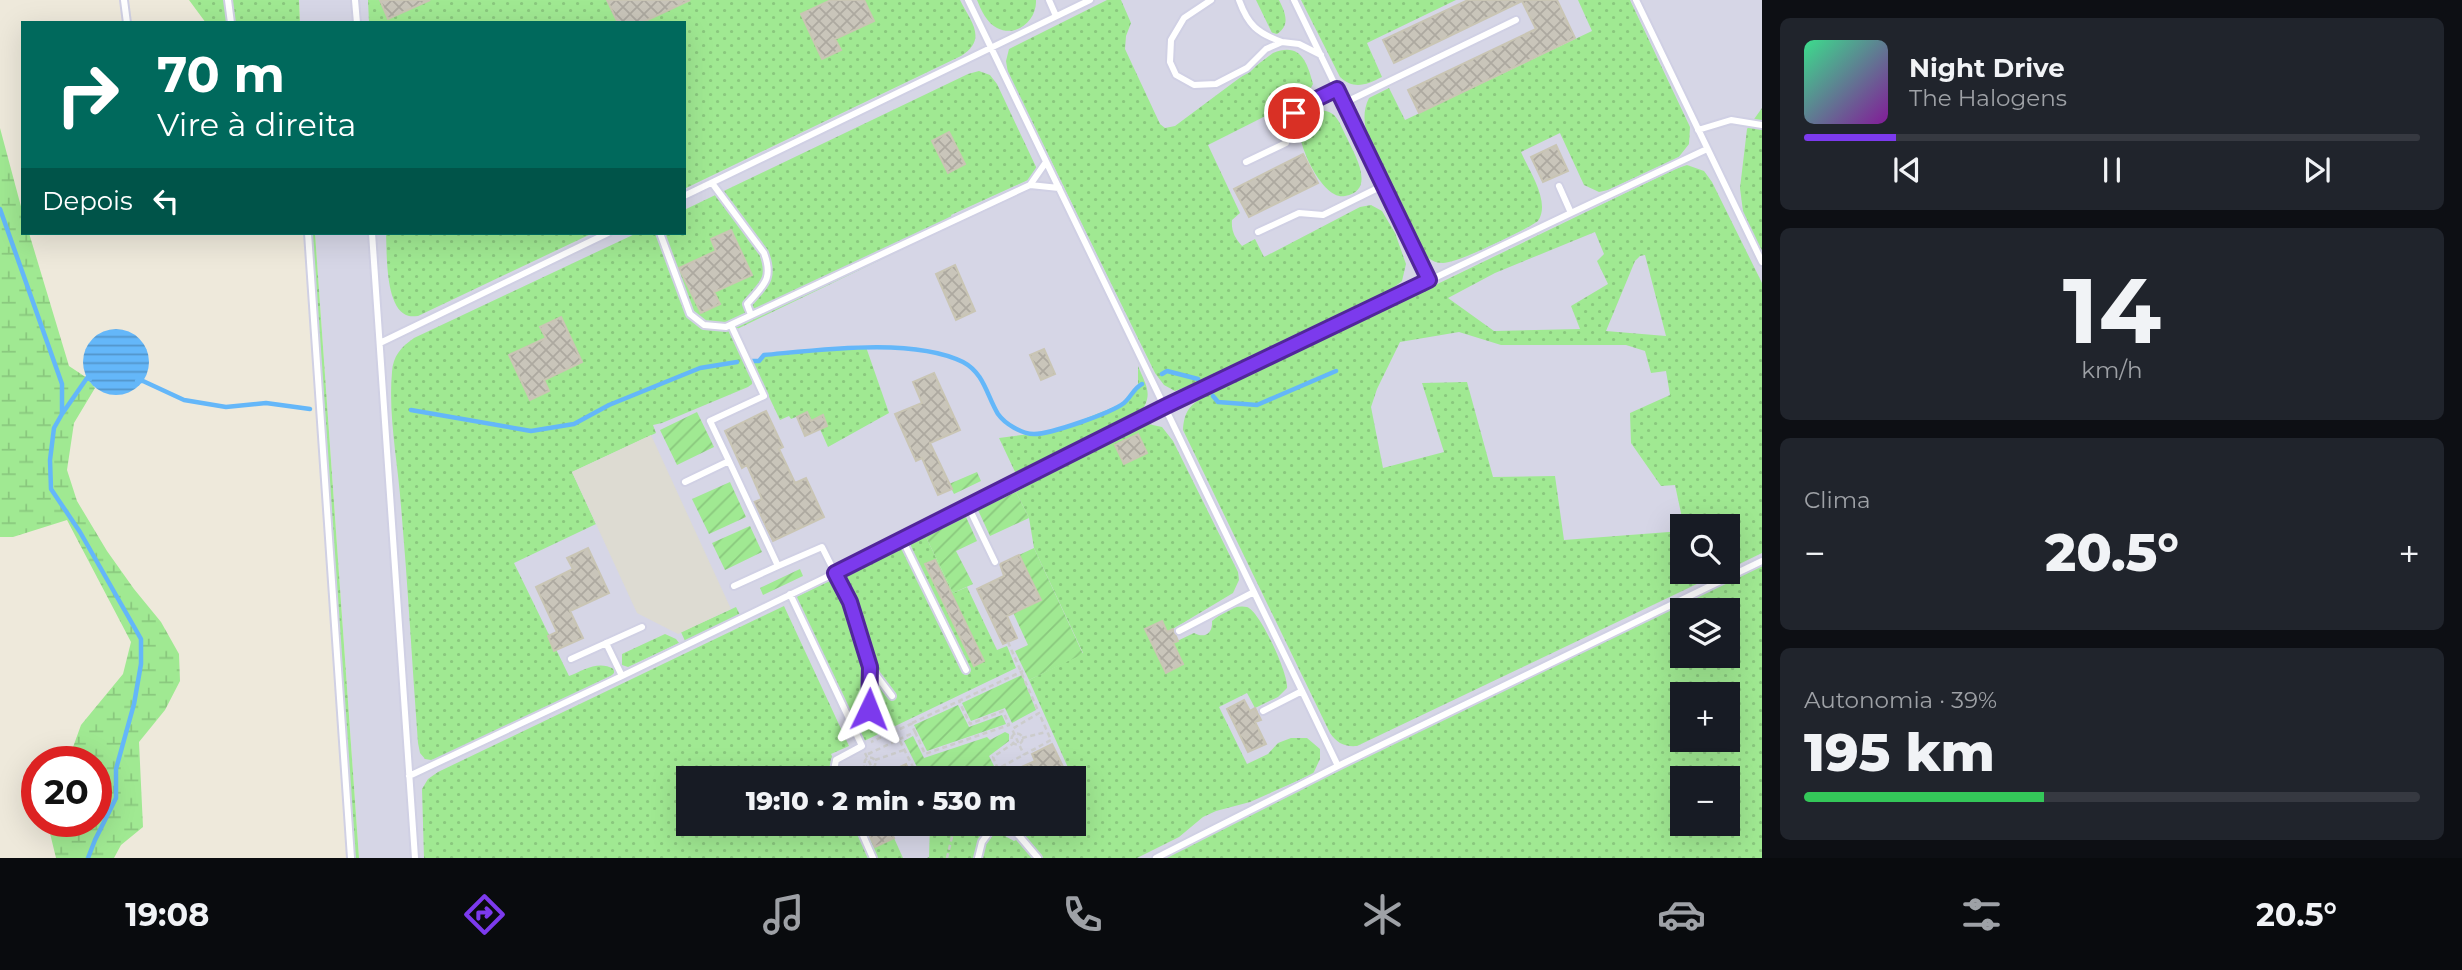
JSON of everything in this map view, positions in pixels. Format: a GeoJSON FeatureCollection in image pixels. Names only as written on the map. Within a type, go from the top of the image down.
{"type":"FeatureCollection","features":[{"type":"Feature","properties":{"kind":"lane"},"geometry":{"type":"LineString","coordinates":[[124,0],[127,21]]}},
{"type":"Feature","properties":{"kind":"lane"},"geometry":{"type":"LineString","coordinates":[[228,0],[231,21]]}},
{"type":"Feature","properties":{"kind":"lane"},"geometry":{"type":"LineString","coordinates":[[355,0],[357,21]]}},
{"type":"Feature","properties":{"kind":"lane"},"geometry":{"type":"LineString","coordinates":[[968,0],[1338,766]]}},
{"type":"Feature","properties":{"kind":"lane"},"geometry":{"type":"LineString","coordinates":[[1049,0],[1056,16]]}},
{"type":"Feature","properties":{"kind":"lane"},"geometry":{"type":"LineString","coordinates":[[686,195],[1090,0]]}},
{"type":"Feature","properties":{"kind":"lane"},"geometry":{"type":"LineString","coordinates":[[1211,0],[1184,18],[1171,40],[1170,62],[1177,75],[1194,85],[1216,84],[1247,68],[1266,49],[1282,42]]}},
{"type":"Feature","properties":{"kind":"lane"},"geometry":{"type":"LineString","coordinates":[[1239,0],[1246,19],[1264,36],[1299,44],[1321,55]]}},
{"type":"Feature","properties":{"kind":"lane"},"geometry":{"type":"LineString","coordinates":[[1294,0],[1429,280]]}},
{"type":"Feature","properties":{"kind":"lane"},"geometry":{"type":"LineString","coordinates":[[1636,0],[1762,262]]}},
{"type":"Feature","properties":{"kind":"lane"},"geometry":{"type":"LineString","coordinates":[[1344,103],[1516,20]]}},
{"type":"Feature","properties":{"kind":"lane"},"geometry":{"type":"LineString","coordinates":[[1245,162],[1286,143],[1294,113],[1298,108],[1337,89]]}},
{"type":"Feature","properties":{"kind":"lane"},"geometry":{"type":"LineString","coordinates":[[1698,130],[1731,120],[1762,125]]}},
{"type":"Feature","properties":{"kind":"lane"},"geometry":{"type":"LineString","coordinates":[[410,776],[835,573],[1166,406],[1707,149]]}},
{"type":"Feature","properties":{"kind":"lane"},"geometry":{"type":"LineString","coordinates":[[1031,185],[1046,162]]}},
{"type":"Feature","properties":{"kind":"lane"},"geometry":{"type":"LineString","coordinates":[[712,183],[764,253],[769,266],[768,280],[747,304],[751,315]]}},
{"type":"Feature","properties":{"kind":"lane"},"geometry":{"type":"LineString","coordinates":[[661,235],[690,314],[704,325],[726,327],[1031,185],[1059,188]]}},
{"type":"Feature","properties":{"kind":"lane"},"geometry":{"type":"LineString","coordinates":[[1258,232],[1299,213],[1323,215],[1384,185]]}},
{"type":"Feature","properties":{"kind":"lane"},"geometry":{"type":"LineString","coordinates":[[1559,186],[1572,213]]}},
{"type":"Feature","properties":{"kind":"lane"},"geometry":{"type":"LineString","coordinates":[[308,235],[351,858]]}},
{"type":"Feature","properties":{"kind":"lane"},"geometry":{"type":"LineString","coordinates":[[372,235],[415,858]]}},
{"type":"Feature","properties":{"kind":"lane"},"geometry":{"type":"LineString","coordinates":[[380,343],[604,235]]}},
{"type":"Feature","properties":{"kind":"lane"},"geometry":{"type":"LineString","coordinates":[[731,325],[764,396],[710,421],[778,566]]}},
{"type":"Feature","properties":{"kind":"lane"},"geometry":{"type":"LineString","coordinates":[[685,482],[729,461]]}},
{"type":"Feature","properties":{"kind":"lane"},"geometry":{"type":"LineString","coordinates":[[968,506],[995,562]]}},
{"type":"Feature","properties":{"kind":"lane"},"geometry":{"type":"LineString","coordinates":[[902,539],[966,670]]}},
{"type":"Feature","properties":{"kind":"lane"},"geometry":{"type":"LineString","coordinates":[[734,586],[822,547],[850,602],[870,667],[869,709]]}},
{"type":"Feature","properties":{"kind":"lane"},"geometry":{"type":"LineString","coordinates":[[1156,858],[1338,766],[1762,561]]}},
{"type":"Feature","properties":{"kind":"lane"},"geometry":{"type":"LineString","coordinates":[[1179,631],[1254,592]]}},
{"type":"Feature","properties":{"kind":"lane"},"geometry":{"type":"LineString","coordinates":[[790,594],[862,746],[836,760],[835,766]]}},
{"type":"Feature","properties":{"kind":"lane"},"geometry":{"type":"LineString","coordinates":[[571,659],[642,627]]}},
{"type":"Feature","properties":{"kind":"lane"},"geometry":{"type":"LineString","coordinates":[[606,643],[622,676]]}},
{"type":"Feature","properties":{"kind":"lane"},"geometry":{"type":"LineString","coordinates":[[870,667],[892,696]]}},
{"type":"Feature","properties":{"kind":"lane"},"geometry":{"type":"LineString","coordinates":[[1263,711],[1302,691]]}},
{"type":"Feature","properties":{"kind":"lane"},"geometry":{"type":"LineString","coordinates":[[978,858],[982,842],[993,827],[1005,825],[1015,831],[1038,858]]}},
{"type":"Feature","properties":{"kind":"lane"},"geometry":{"type":"LineString","coordinates":[[863,836],[873,858]]}},
{"type":"Feature","properties":{"kind":"path"},"geometry":{"type":"LineString","coordinates":[[1004,766],[1051,740],[1008,642]]}},
{"type":"Feature","properties":{"kind":"path"},"geometry":{"type":"LineString","coordinates":[[872,766],[862,746],[1023,671]]}},
{"type":"Feature","properties":{"kind":"path"},"geometry":{"type":"LineString","coordinates":[[911,724],[925,754],[1009,725],[1003,711],[970,724],[959,701]]}},
{"type":"Feature","properties":{"kind":"path"},"geometry":{"type":"LineString","coordinates":[[1024,755],[1012,729],[1039,713]]}},
{"type":"Feature","properties":{"kind":"path"},"geometry":{"type":"LineString","coordinates":[[1019,744],[1022,738],[1047,731]]}},
{"type":"Feature","properties":{"kind":"path"},"geometry":{"type":"LineString","coordinates":[[855,760],[867,757],[915,732]]}},
{"type":"Feature","properties":{"kind":"path"},"geometry":{"type":"LineString","coordinates":[[1014,734],[1019,734],[1022,738]]}},
{"type":"Feature","properties":{"kind":"path"},"geometry":{"type":"LineString","coordinates":[[1014,734],[1011,738],[1014,743]]}},
{"type":"Feature","properties":{"kind":"path"},"geometry":{"type":"LineString","coordinates":[[899,740],[912,766]]}},
{"type":"Feature","properties":{"kind":"path"},"geometry":{"type":"LineString","coordinates":[[997,766],[993,757],[1014,743],[1019,744]]}},
{"type":"Feature","properties":{"kind":"path"},"geometry":{"type":"LineString","coordinates":[[867,757],[875,760],[904,750]]}},
{"type":"Feature","properties":{"kind":"path"},"geometry":{"type":"LineString","coordinates":[[865,766],[867,757]]}},
{"type":"Feature","properties":{"kind":"path"},"geometry":{"type":"LineString","coordinates":[[874,766],[875,760]]}},
{"type":"Feature","properties":{"kind":"path"},"geometry":{"type":"LineString","coordinates":[[947,858],[952,836]]}},
{"type":"Feature","properties":{"kind":"shaded area"},"geometry":{"type":"Polygon","coordinates":[[[299,0],[1762,0],[1762,858],[359,858],[315,235],[686,235],[686,21],[300,21],[299,0]]]}},
{"type":"Feature","properties":{"kind":"shaded area"},"geometry":{"type":"Polygon","coordinates":[[[651,435],[731,609],[678,634],[637,613],[572,472],[651,435]]]}},
{"type":"Feature","properties":{"kind":"green space"},"geometry":{"type":"Polygon","coordinates":[[[189,0],[299,0],[300,21],[205,21],[189,0]]]}},
{"type":"Feature","properties":{"kind":"green space"},"geometry":{"type":"Polygon","coordinates":[[[368,0],[960,0],[975,30],[975,37],[969,50],[961,56],[686,188],[686,21],[369,21],[368,0]]]}},
{"type":"Feature","properties":{"kind":"green space"},"geometry":{"type":"Polygon","coordinates":[[[977,0],[1036,0],[1029,20],[1012,31],[993,26],[977,0]]]}},
{"type":"Feature","properties":{"kind":"green space"},"geometry":{"type":"Polygon","coordinates":[[[1107,0],[1121,0],[1131,23],[1125,49],[1160,124],[1165,128],[1175,126],[1273,53],[1290,50],[1301,56],[1313,84],[1307,95],[1208,145],[1240,213],[1232,220],[1234,234],[1242,246],[1255,239],[1264,257],[1360,207],[1371,205],[1382,211],[1395,233],[1406,264],[1402,281],[1388,292],[1191,385],[1175,391],[1164,385],[1155,373],[1008,73],[1006,61],[1009,49],[1107,0]]]}},
{"type":"Feature","properties":{"kind":"green space"},"geometry":{"type":"Polygon","coordinates":[[[1256,0],[1279,0],[1285,14],[1285,22],[1277,34],[1272,33],[1256,0]]]}},
{"type":"Feature","properties":{"kind":"green space"},"geometry":{"type":"Polygon","coordinates":[[[1301,0],[1456,0],[1367,43],[1382,77],[1355,85],[1340,77],[1301,0]]]}},
{"type":"Feature","properties":{"kind":"green space"},"geometry":{"type":"Polygon","coordinates":[[[1578,0],[1630,0],[1690,127],[1689,144],[1678,158],[1599,192],[1584,185],[1560,133],[1521,152],[1540,196],[1542,205],[1538,221],[1507,238],[1451,262],[1430,260],[1421,250],[1369,140],[1364,119],[1369,98],[1389,88],[1405,120],[1592,31],[1578,0]]]}},
{"type":"Feature","properties":{"kind":"green space"},"geometry":{"type":"Polygon","coordinates":[[[979,71],[990,75],[997,84],[1037,169],[1028,180],[951,215],[955,224],[731,332],[753,377],[752,384],[653,425],[656,433],[572,472],[596,524],[514,563],[569,676],[602,665],[614,669],[614,673],[442,758],[425,759],[420,753],[418,743],[400,490],[391,405],[393,366],[402,348],[414,338],[633,235],[686,235],[686,209],[979,71]]]}},
{"type":"Feature","properties":{"kind":"green space"},"geometry":{"type":"Polygon","coordinates":[[[1762,108],[1762,262],[1745,227],[1740,188],[1747,129],[1762,108]]]}},
{"type":"Feature","properties":{"kind":"green space"},"geometry":{"type":"Polygon","coordinates":[[[1314,110],[1331,113],[1341,126],[1361,171],[1360,187],[1355,192],[1345,196],[1328,190],[1307,157],[1302,145],[1300,126],[1305,116],[1314,110]]]}},
{"type":"Feature","properties":{"kind":"green space"},"geometry":{"type":"Polygon","coordinates":[[[0,128],[21,207],[21,235],[30,235],[69,366],[87,378],[95,388],[74,423],[67,470],[77,501],[107,551],[161,622],[179,654],[180,681],[165,710],[139,742],[143,827],[121,845],[114,858],[56,858],[51,837],[112,837],[112,746],[73,746],[81,725],[123,674],[131,642],[67,520],[13,537],[0,537],[0,128]]]}},
{"type":"Feature","properties":{"kind":"green space"},"geometry":{"type":"Polygon","coordinates":[[[1687,165],[1704,171],[1712,182],[1762,283],[1762,553],[1740,564],[1740,514],[1681,514],[1675,485],[1661,486],[1631,443],[1630,413],[1670,395],[1666,371],[1651,373],[1645,351],[1626,345],[1501,345],[1459,332],[1400,342],[1371,407],[1383,468],[1444,452],[1422,383],[1467,382],[1493,477],[1555,476],[1564,540],[1670,532],[1670,584],[1697,584],[1357,746],[1348,746],[1341,744],[1330,733],[1183,430],[1188,411],[1202,398],[1687,165]],[[1595,232],[1495,273],[1448,298],[1494,331],[1580,329],[1571,306],[1608,284],[1597,261],[1604,254],[1595,232]],[[1645,255],[1640,256],[1635,261],[1606,331],[1666,336],[1645,255]]]}},
{"type":"Feature","properties":{"kind":"green space"},"geometry":{"type":"Polygon","coordinates":[[[308,235],[315,235],[359,858],[351,858],[308,235]]]}},
{"type":"Feature","properties":{"kind":"green space"},"geometry":{"type":"Polygon","coordinates":[[[386,235],[589,235],[418,316],[406,315],[394,301],[387,265],[386,235]]]}},
{"type":"Feature","properties":{"kind":"green space"},"geometry":{"type":"Polygon","coordinates":[[[866,347],[889,413],[828,447],[820,429],[827,425],[823,415],[811,421],[806,413],[780,420],[752,361],[759,361],[764,355],[866,347]]]}},
{"type":"Feature","properties":{"kind":"green space"},"geometry":{"type":"Polygon","coordinates":[[[1138,366],[1148,395],[1140,413],[1016,474],[999,438],[1057,430],[1124,403],[1138,385],[1138,366]]]}},
{"type":"Feature","properties":{"kind":"green space"},"geometry":{"type":"Polygon","coordinates":[[[697,412],[714,447],[677,465],[660,430],[697,412]]]}},
{"type":"Feature","properties":{"kind":"green space"},"geometry":{"type":"Polygon","coordinates":[[[1148,424],[1162,427],[1173,441],[1238,572],[1239,580],[1233,593],[1173,629],[1167,632],[1162,621],[1145,629],[1166,672],[1183,664],[1173,643],[1194,633],[1208,634],[1212,621],[1233,608],[1242,606],[1253,611],[1273,644],[1287,688],[1278,697],[1255,708],[1247,693],[1219,707],[1247,764],[1268,754],[1278,743],[1291,738],[1307,738],[1320,749],[1320,759],[1313,774],[1250,802],[1203,817],[1179,837],[1137,858],[927,858],[930,836],[1005,836],[1014,841],[1024,836],[1086,836],[1086,766],[1067,766],[1029,680],[1083,653],[1034,548],[1029,518],[1016,492],[1085,454],[1148,424]]]}},
{"type":"Feature","properties":{"kind":"green space"},"geometry":{"type":"Polygon","coordinates":[[[977,472],[981,481],[954,494],[949,484],[977,472]]]}},
{"type":"Feature","properties":{"kind":"green space"},"geometry":{"type":"Polygon","coordinates":[[[730,482],[746,517],[709,534],[692,499],[730,482]]]}},
{"type":"Feature","properties":{"kind":"green space"},"geometry":{"type":"Polygon","coordinates":[[[1016,492],[1029,518],[990,536],[978,510],[1016,492]]]}},
{"type":"Feature","properties":{"kind":"green space"},"geometry":{"type":"Polygon","coordinates":[[[966,517],[977,541],[956,551],[973,584],[953,593],[926,537],[966,517]]]}},
{"type":"Feature","properties":{"kind":"green space"},"geometry":{"type":"Polygon","coordinates":[[[750,526],[762,552],[725,570],[712,543],[750,526]]]}},
{"type":"Feature","properties":{"kind":"green space"},"geometry":{"type":"Polygon","coordinates":[[[926,537],[953,593],[967,587],[997,650],[1007,646],[1016,668],[864,741],[796,597],[901,545],[903,548],[926,537]]]}},
{"type":"Feature","properties":{"kind":"green space"},"geometry":{"type":"Polygon","coordinates":[[[1034,548],[1083,654],[1029,680],[1015,651],[1028,645],[1010,606],[1040,600],[1019,555],[1034,548]]]}},
{"type":"Feature","properties":{"kind":"green space"},"geometry":{"type":"Polygon","coordinates":[[[1762,561],[1762,858],[1156,858],[1670,606],[1670,668],[1740,668],[1740,598],[1687,598],[1715,584],[1740,584],[1740,572],[1762,561]]]}},
{"type":"Feature","properties":{"kind":"green space"},"geometry":{"type":"Polygon","coordinates":[[[800,569],[803,576],[763,595],[760,588],[800,569]]]}},
{"type":"Feature","properties":{"kind":"green space"},"geometry":{"type":"Polygon","coordinates":[[[784,606],[849,746],[831,754],[837,766],[676,766],[676,836],[870,836],[875,847],[894,838],[903,858],[424,858],[422,789],[428,779],[784,606]]]}},
{"type":"Feature","properties":{"kind":"green space"},"geometry":{"type":"Polygon","coordinates":[[[736,607],[740,615],[685,641],[681,632],[736,607]]]}},
{"type":"Feature","properties":{"kind":"green space"},"geometry":{"type":"Polygon","coordinates":[[[665,634],[679,643],[628,667],[622,665],[622,654],[665,634]]]}},
{"type":"Feature","properties":{"kind":"green space"},"geometry":{"type":"Polygon","coordinates":[[[1022,675],[1036,710],[1012,723],[1005,708],[971,721],[962,703],[1022,675]]]}},
{"type":"Feature","properties":{"kind":"green space"},"geometry":{"type":"Polygon","coordinates":[[[958,705],[969,727],[1002,715],[1006,724],[927,751],[914,725],[958,705]]]}},
{"type":"Feature","properties":{"kind":"green space"},"geometry":{"type":"Polygon","coordinates":[[[1005,732],[1009,734],[1009,741],[989,756],[994,766],[916,766],[904,741],[913,736],[924,758],[987,737],[990,740],[1005,732]]]}},
{"type":"Feature","properties":{"kind":"water"},"geometry":{"type":"Polygon","coordinates":[[[116,329],[129,332],[139,339],[146,349],[149,362],[146,375],[139,385],[129,392],[116,395],[103,392],[93,385],[86,375],[83,362],[86,349],[93,339],[103,332],[116,329]]]}},
{"type":"Feature","properties":{"kind":"building"},"geometry":{"type":"Polygon","coordinates":[[[380,0],[430,0],[388,19],[380,0]]]}},
{"type":"Feature","properties":{"kind":"building"},"geometry":{"type":"Polygon","coordinates":[[[607,0],[690,0],[645,21],[617,21],[607,0]]]}},
{"type":"Feature","properties":{"kind":"building"},"geometry":{"type":"Polygon","coordinates":[[[831,0],[864,0],[874,21],[835,39],[841,50],[822,59],[801,14],[831,0]]]}},
{"type":"Feature","properties":{"kind":"building"},"geometry":{"type":"Polygon","coordinates":[[[1468,0],[1557,0],[1575,38],[1419,113],[1408,90],[1536,29],[1522,1],[1394,63],[1383,40],[1468,0]]]}},
{"type":"Feature","properties":{"kind":"building"},"geometry":{"type":"Polygon","coordinates":[[[949,132],[965,164],[948,173],[932,141],[949,132]]]}},
{"type":"Feature","properties":{"kind":"building"},"geometry":{"type":"Polygon","coordinates":[[[1556,145],[1568,171],[1543,182],[1531,157],[1556,145]]]}},
{"type":"Feature","properties":{"kind":"building"},"geometry":{"type":"Polygon","coordinates":[[[1303,154],[1318,183],[1249,217],[1234,189],[1303,154]]]}},
{"type":"Feature","properties":{"kind":"building"},"geometry":{"type":"Polygon","coordinates":[[[731,230],[752,275],[714,292],[720,304],[701,313],[679,268],[716,251],[711,239],[731,230]]]}},
{"type":"Feature","properties":{"kind":"building"},"geometry":{"type":"Polygon","coordinates":[[[955,265],[975,311],[956,320],[936,274],[955,265]]]}},
{"type":"Feature","properties":{"kind":"building"},"geometry":{"type":"Polygon","coordinates":[[[561,317],[582,362],[544,380],[549,391],[530,400],[509,355],[546,338],[540,327],[561,317]]]}},
{"type":"Feature","properties":{"kind":"building"},"geometry":{"type":"Polygon","coordinates":[[[1044,349],[1055,374],[1041,380],[1030,355],[1044,349]]]}},
{"type":"Feature","properties":{"kind":"building"},"geometry":{"type":"Polygon","coordinates":[[[934,373],[960,430],[930,443],[952,489],[938,495],[922,458],[916,461],[895,414],[922,403],[913,382],[934,373]]]}},
{"type":"Feature","properties":{"kind":"building"},"geometry":{"type":"Polygon","coordinates":[[[766,411],[783,447],[779,449],[795,483],[806,478],[824,517],[773,541],[754,502],[762,499],[747,465],[742,468],[725,431],[766,411]]]}},
{"type":"Feature","properties":{"kind":"building"},"geometry":{"type":"Polygon","coordinates":[[[807,412],[811,421],[823,415],[827,426],[805,436],[797,417],[807,412]]]}},
{"type":"Feature","properties":{"kind":"building"},"geometry":{"type":"Polygon","coordinates":[[[1138,434],[1147,453],[1124,464],[1115,445],[1138,434]]]}},
{"type":"Feature","properties":{"kind":"building"},"geometry":{"type":"Polygon","coordinates":[[[588,548],[609,593],[570,611],[583,638],[554,651],[548,636],[557,632],[536,587],[573,569],[567,558],[588,548]]]}},
{"type":"Feature","properties":{"kind":"building"},"geometry":{"type":"Polygon","coordinates":[[[1019,555],[1041,600],[1007,616],[1017,638],[1003,644],[977,589],[1004,576],[1000,564],[1019,555]]]}},
{"type":"Feature","properties":{"kind":"building"},"geometry":{"type":"Polygon","coordinates":[[[935,560],[984,661],[974,666],[925,564],[935,560]]]}},
{"type":"Feature","properties":{"kind":"building"},"geometry":{"type":"Polygon","coordinates":[[[1162,621],[1167,632],[1173,629],[1178,641],[1173,643],[1183,664],[1166,673],[1145,629],[1162,621]]]}},
{"type":"Feature","properties":{"kind":"building"},"geometry":{"type":"Polygon","coordinates":[[[1244,700],[1250,711],[1255,708],[1261,720],[1255,722],[1266,744],[1248,752],[1227,709],[1244,700]]]}},
{"type":"Feature","properties":{"kind":"building"},"geometry":{"type":"Polygon","coordinates":[[[1052,744],[1063,766],[1024,766],[1035,761],[1032,754],[1052,744]]]}},
{"type":"Feature","properties":{"kind":"building"},"geometry":{"type":"Polygon","coordinates":[[[870,836],[893,836],[894,838],[875,847],[870,836]]]}},
{"type":"Feature","properties":{"kind":"waterway"},"geometry":{"type":"LineString","coordinates":[[0,209],[62,384],[62,414],[54,428],[50,460],[51,489],[80,532],[141,639],[141,664],[134,704],[116,769],[116,798],[88,858]]}},
{"type":"Feature","properties":{"kind":"waterway"},"geometry":{"type":"LineString","coordinates":[[752,361],[759,361],[764,355],[865,347],[893,347],[942,354],[963,362],[976,372],[998,414],[1029,434],[1067,427],[1107,412],[1124,403],[1142,384]]}},
{"type":"Feature","properties":{"kind":"waterway"},"geometry":{"type":"LineString","coordinates":[[411,410],[531,431],[574,424],[609,405],[700,368],[737,362]]}},
{"type":"Feature","properties":{"kind":"waterway"},"geometry":{"type":"LineString","coordinates":[[1162,374],[1167,371],[1198,379]]}},
{"type":"Feature","properties":{"kind":"waterway"},"geometry":{"type":"LineString","coordinates":[[1213,396],[1218,402],[1257,405],[1336,371]]}},
{"type":"Feature","properties":{"kind":"waterway"},"geometry":{"type":"LineString","coordinates":[[62,414],[87,378],[90,379]]}},
{"type":"Feature","properties":{"kind":"waterway"},"geometry":{"type":"LineString","coordinates":[[137,381],[143,381],[184,400],[226,407],[266,403],[310,409]]}},
{"type":"Feature","properties":{"kind":"route"},"geometry":{"type":"LineString","coordinates":[[869,709],[870,667],[850,602],[835,573],[1166,406],[1429,280],[1337,89],[1298,108],[1294,113]]}}]}
